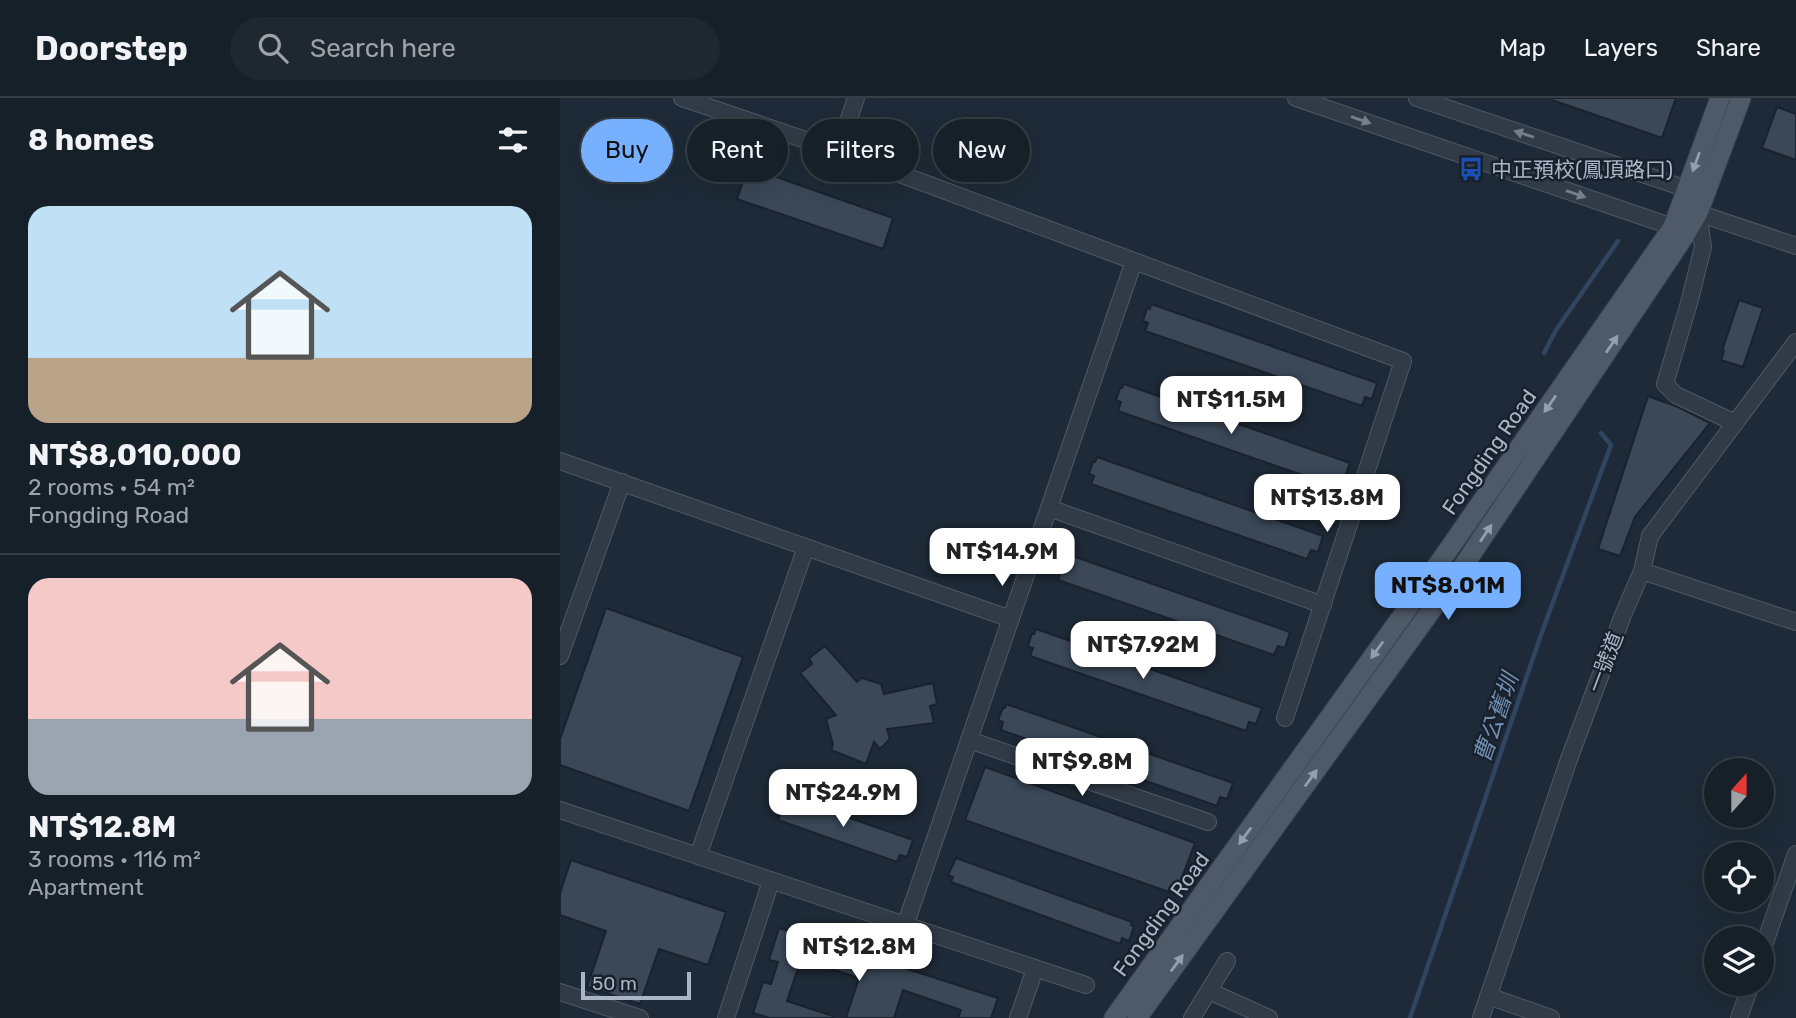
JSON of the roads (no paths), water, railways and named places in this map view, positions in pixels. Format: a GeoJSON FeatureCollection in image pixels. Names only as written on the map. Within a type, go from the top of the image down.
{"type":"FeatureCollection","features":[{"type":"Feature","properties":{"kind":"main road","name":"Fongding Road"},"geometry":{"type":"LineString","coordinates":[[1697,199],[1720,98]]}},
{"type":"Feature","properties":{"kind":"main road","name":"Fongding Road"},"geometry":{"type":"LineString","coordinates":[[1138,1018],[1464,565],[1679,231],[1697,199],[1741,98]]}},
{"type":"Feature","properties":{"kind":"main road","name":"Fongding Road"},"geometry":{"type":"LineString","coordinates":[[1114,1018],[1679,231]]}},
{"type":"Feature","properties":{"kind":"street"},"geometry":{"type":"LineString","coordinates":[[682,98],[802,139]]}},
{"type":"Feature","properties":{"kind":"street"},"geometry":{"type":"LineString","coordinates":[[849,119],[856,98]]}},
{"type":"Feature","properties":{"kind":"street"},"geometry":{"type":"LineString","coordinates":[[1296,98],[1679,231]]}},
{"type":"Feature","properties":{"kind":"street"},"geometry":{"type":"LineString","coordinates":[[1418,98],[1697,199],[1796,246]]}},
{"type":"Feature","properties":{"kind":"street"},"geometry":{"type":"LineString","coordinates":[[1466,115],[1471,98]]}},
{"type":"Feature","properties":{"kind":"street"},"geometry":{"type":"LineString","coordinates":[[919,181],[1403,361],[1285,718]]}},
{"type":"Feature","properties":{"kind":"street"},"geometry":{"type":"LineString","coordinates":[[1697,199],[1703,247],[1665,384],[1676,395],[1735,423]]}},
{"type":"Feature","properties":{"kind":"street"},"geometry":{"type":"LineString","coordinates":[[905,926],[1134,261]]}},
{"type":"Feature","properties":{"kind":"street","name":"一號道"},"geometry":{"type":"LineString","coordinates":[[1480,1018],[1569,759],[1642,571],[1650,536],[1796,342]]}},
{"type":"Feature","properties":{"kind":"street"},"geometry":{"type":"LineString","coordinates":[[560,461],[1011,619]]}},
{"type":"Feature","properties":{"kind":"street"},"geometry":{"type":"LineString","coordinates":[[560,656],[622,482]]}},
{"type":"Feature","properties":{"kind":"street"},"geometry":{"type":"LineString","coordinates":[[1049,508],[1323,605]]}},
{"type":"Feature","properties":{"kind":"street"},"geometry":{"type":"LineString","coordinates":[[698,856],[806,547]]}},
{"type":"Feature","properties":{"kind":"street"},"geometry":{"type":"LineString","coordinates":[[1642,571],[1796,622]]}},
{"type":"Feature","properties":{"kind":"street"},"geometry":{"type":"LineString","coordinates":[[969,740],[1208,822]]}},
{"type":"Feature","properties":{"kind":"street"},"geometry":{"type":"LineString","coordinates":[[560,810],[1086,985]]}},
{"type":"Feature","properties":{"kind":"street"},"geometry":{"type":"LineString","coordinates":[[1771,926],[1796,854]]}},
{"type":"Feature","properties":{"kind":"street"},"geometry":{"type":"LineString","coordinates":[[726,1018],[771,881]]}},
{"type":"Feature","properties":{"kind":"street"},"geometry":{"type":"LineString","coordinates":[[1192,1018],[1227,961]]}},
{"type":"Feature","properties":{"kind":"street"},"geometry":{"type":"LineString","coordinates":[[1018,1018],[1035,969]]}},
{"type":"Feature","properties":{"kind":"street"},"geometry":{"type":"LineString","coordinates":[[1209,991],[1269,1018]]}},
{"type":"Feature","properties":{"kind":"street"},"geometry":{"type":"LineString","coordinates":[[560,992],[640,1018]]}},
{"type":"Feature","properties":{"kind":"street"},"geometry":{"type":"LineString","coordinates":[[1488,996],[1551,1018]]}},
{"type":"Feature","properties":{"kind":"street"},"geometry":{"type":"LineString","coordinates":[[1739,1018],[1747,996]]}},
{"type":"Feature","properties":{"kind":"waterway","name":"曹公舊圳"},"geometry":{"type":"LineString","coordinates":[[1544,353],[1556,330],[1618,241]]}},
{"type":"Feature","properties":{"kind":"waterway","name":"曹公舊圳"},"geometry":{"type":"LineString","coordinates":[[1410,1018],[1542,632],[1611,445],[1601,433]]}},
{"type":"Feature","properties":{"kind":"place","name":"中正預校(鳳頂路口)"},"geometry":{"type":"Point","coordinates":[1471,169]}}]}
